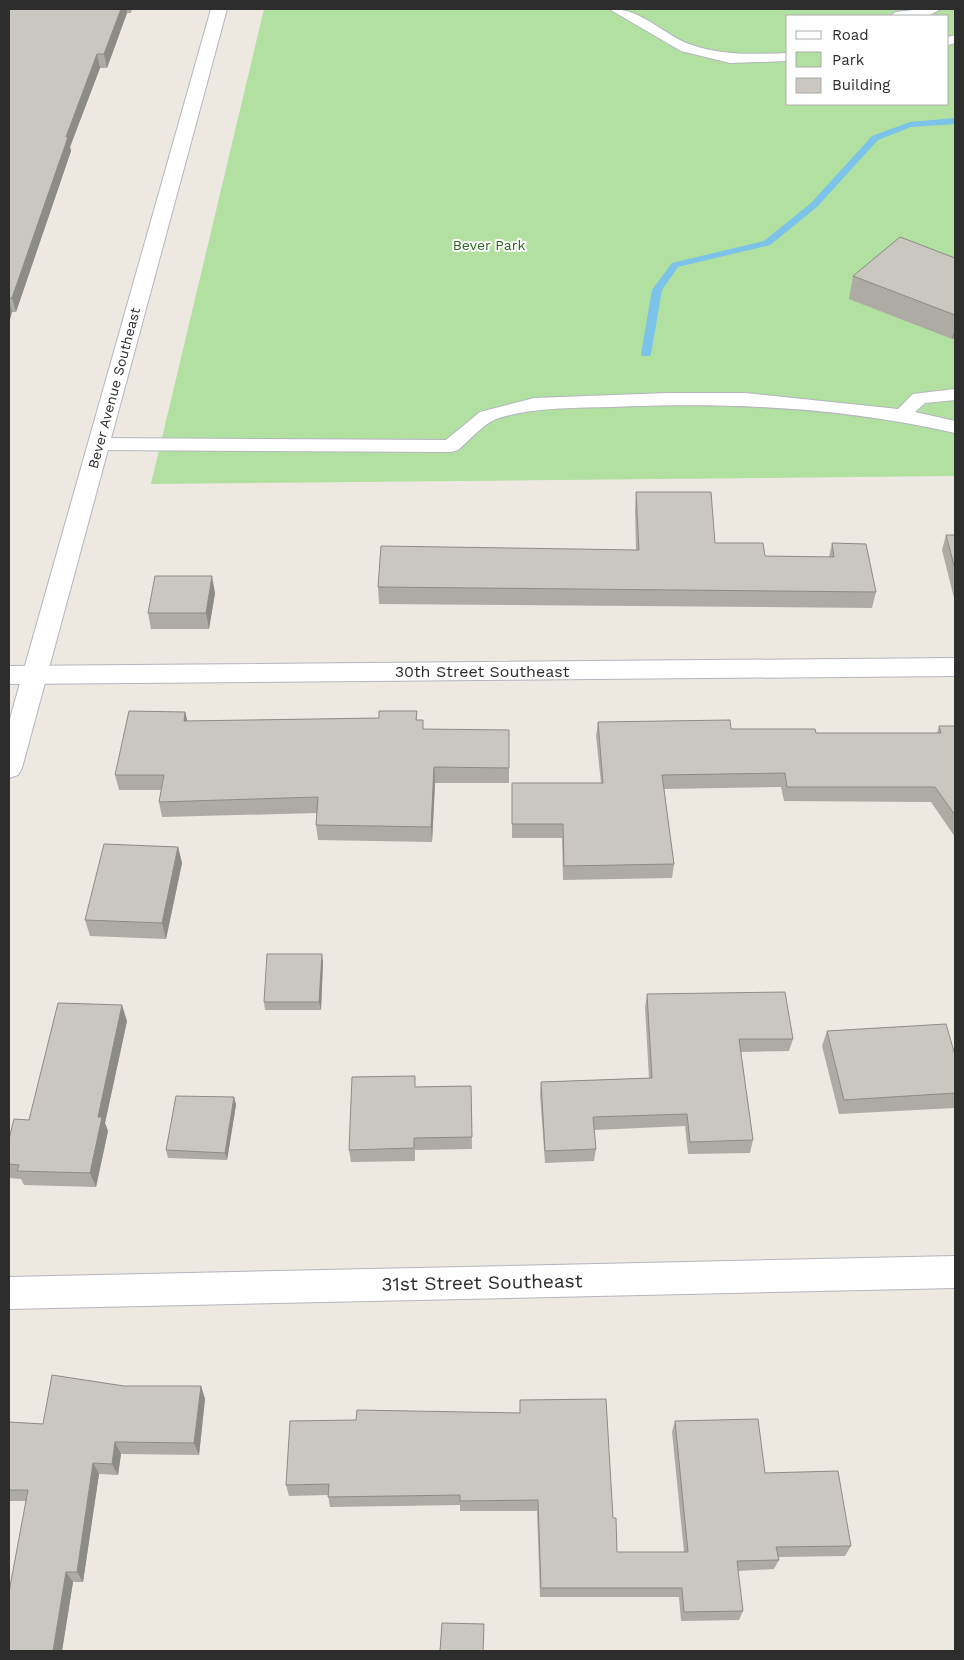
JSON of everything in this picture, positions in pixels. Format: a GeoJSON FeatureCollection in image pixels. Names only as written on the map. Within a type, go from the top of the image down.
{"type":"FeatureCollection","features":[{"type":"Feature","properties":{"kind":"street","name":"Bever Avenue Southeast"},"geometry":{"type":"LineString","coordinates":[[9,768],[218,9]]}},
{"type":"Feature","properties":{"kind":"street","name":"30th Street Southeast"},"geometry":{"type":"LineString","coordinates":[[9,675],[955,667]]}},
{"type":"Feature","properties":{"kind":"street","name":"31st Street Southeast"},"geometry":{"type":"LineString","coordinates":[[9,1292],[955,1272]]}},
{"type":"Feature","properties":{"kind":"lane"},"geometry":{"type":"LineString","coordinates":[[616,9],[686,48],[730,59],[786,57]]}},
{"type":"Feature","properties":{"kind":"lane"},"geometry":{"type":"LineString","coordinates":[[905,15],[924,13],[934,9]]}},
{"type":"Feature","properties":{"kind":"lane"},"geometry":{"type":"LineString","coordinates":[[902,415],[920,398],[955,395]]}},
{"type":"Feature","properties":{"kind":"lane"},"geometry":{"type":"LineString","coordinates":[[99,444],[451,446],[487,416],[534,404],[657,399],[745,399],[902,415],[955,428]]}},
{"type":"Feature","properties":{"kind":"green space","name":"Bever Park"},"geometry":{"type":"Polygon","coordinates":[[[264,9],[955,9],[955,476],[151,484],[264,9]]]}},
{"type":"Feature","properties":{"kind":"building"},"geometry":{"type":"Polygon","coordinates":[[[10,9],[121,9],[104,54],[97,54],[66,137],[68,137],[12,298],[9,298],[10,9]]]}},
{"type":"Feature","properties":{"kind":"building"},"geometry":{"type":"Polygon","coordinates":[[[900,237],[955,258],[955,315],[853,276],[900,237]]]}},
{"type":"Feature","properties":{"kind":"building"},"geometry":{"type":"Polygon","coordinates":[[[636,492],[711,492],[715,543],[763,543],[765,556],[834,557],[832,543],[866,544],[876,592],[378,587],[381,546],[639,550],[636,492]]]}},
{"type":"Feature","properties":{"kind":"building"},"geometry":{"type":"Polygon","coordinates":[[[946,535],[955,535],[955,569],[946,535]]]}},
{"type":"Feature","properties":{"kind":"building"},"geometry":{"type":"Polygon","coordinates":[[[155,576],[212,576],[206,613],[148,613],[155,576]]]}},
{"type":"Feature","properties":{"kind":"building"},"geometry":{"type":"Polygon","coordinates":[[[129,711],[185,712],[184,721],[379,718],[379,711],[417,711],[416,720],[423,720],[423,729],[509,730],[509,768],[434,767],[431,827],[316,825],[318,797],[159,802],[164,775],[115,775],[129,711]]]}},
{"type":"Feature","properties":{"kind":"building"},"geometry":{"type":"Polygon","coordinates":[[[730,720],[731,729],[815,729],[816,733],[941,733],[939,726],[955,726],[955,815],[935,787],[787,787],[785,773],[662,775],[674,864],[564,866],[563,824],[512,824],[512,783],[603,783],[598,722],[730,720]]]}},
{"type":"Feature","properties":{"kind":"building"},"geometry":{"type":"Polygon","coordinates":[[[104,844],[178,847],[162,923],[85,920],[104,844]]]}},
{"type":"Feature","properties":{"kind":"building"},"geometry":{"type":"Polygon","coordinates":[[[267,954],[322,954],[319,1002],[264,1002],[267,954]]]}},
{"type":"Feature","properties":{"kind":"building"},"geometry":{"type":"Polygon","coordinates":[[[785,992],[793,1039],[739,1039],[753,1140],[690,1142],[687,1114],[593,1117],[596,1149],[545,1151],[541,1082],[652,1078],[647,994],[785,992]]]}},
{"type":"Feature","properties":{"kind":"building"},"geometry":{"type":"Polygon","coordinates":[[[58,1003],[122,1005],[98,1117],[102,1117],[90,1173],[17,1171],[19,1165],[9,1164],[9,1139],[14,1119],[29,1120],[58,1003]]]}},
{"type":"Feature","properties":{"kind":"building"},"geometry":{"type":"Polygon","coordinates":[[[946,1024],[955,1055],[955,1093],[844,1100],[827,1031],[946,1024]]]}},
{"type":"Feature","properties":{"kind":"building"},"geometry":{"type":"Polygon","coordinates":[[[415,1076],[415,1087],[471,1086],[472,1137],[414,1138],[414,1148],[349,1150],[352,1077],[415,1076]]]}},
{"type":"Feature","properties":{"kind":"building"},"geometry":{"type":"Polygon","coordinates":[[[176,1096],[234,1097],[225,1153],[166,1150],[176,1096]]]}},
{"type":"Feature","properties":{"kind":"building"},"geometry":{"type":"Polygon","coordinates":[[[52,1375],[124,1386],[201,1386],[194,1443],[115,1442],[112,1464],[93,1463],[77,1572],[66,1572],[53,1651],[9,1651],[9,1592],[28,1490],[9,1490],[9,1422],[43,1424],[52,1375]]]}},
{"type":"Feature","properties":{"kind":"building"},"geometry":{"type":"Polygon","coordinates":[[[606,1399],[613,1518],[616,1518],[617,1552],[688,1552],[675,1421],[758,1419],[765,1473],[838,1471],[851,1546],[776,1547],[779,1560],[737,1561],[743,1611],[684,1612],[682,1588],[541,1588],[538,1500],[460,1501],[460,1495],[328,1497],[329,1484],[286,1485],[290,1421],[356,1420],[357,1410],[520,1413],[520,1400],[606,1399]]]}},
{"type":"Feature","properties":{"kind":"building"},"geometry":{"type":"Polygon","coordinates":[[[442,1623],[484,1624],[483,1651],[440,1651],[442,1623]]]}},
{"type":"Feature","properties":{"kind":"waterway"},"geometry":{"type":"LineString","coordinates":[[646,354],[657,290],[675,265],[767,243],[814,205],[875,138],[910,125],[955,121]]}}]}
